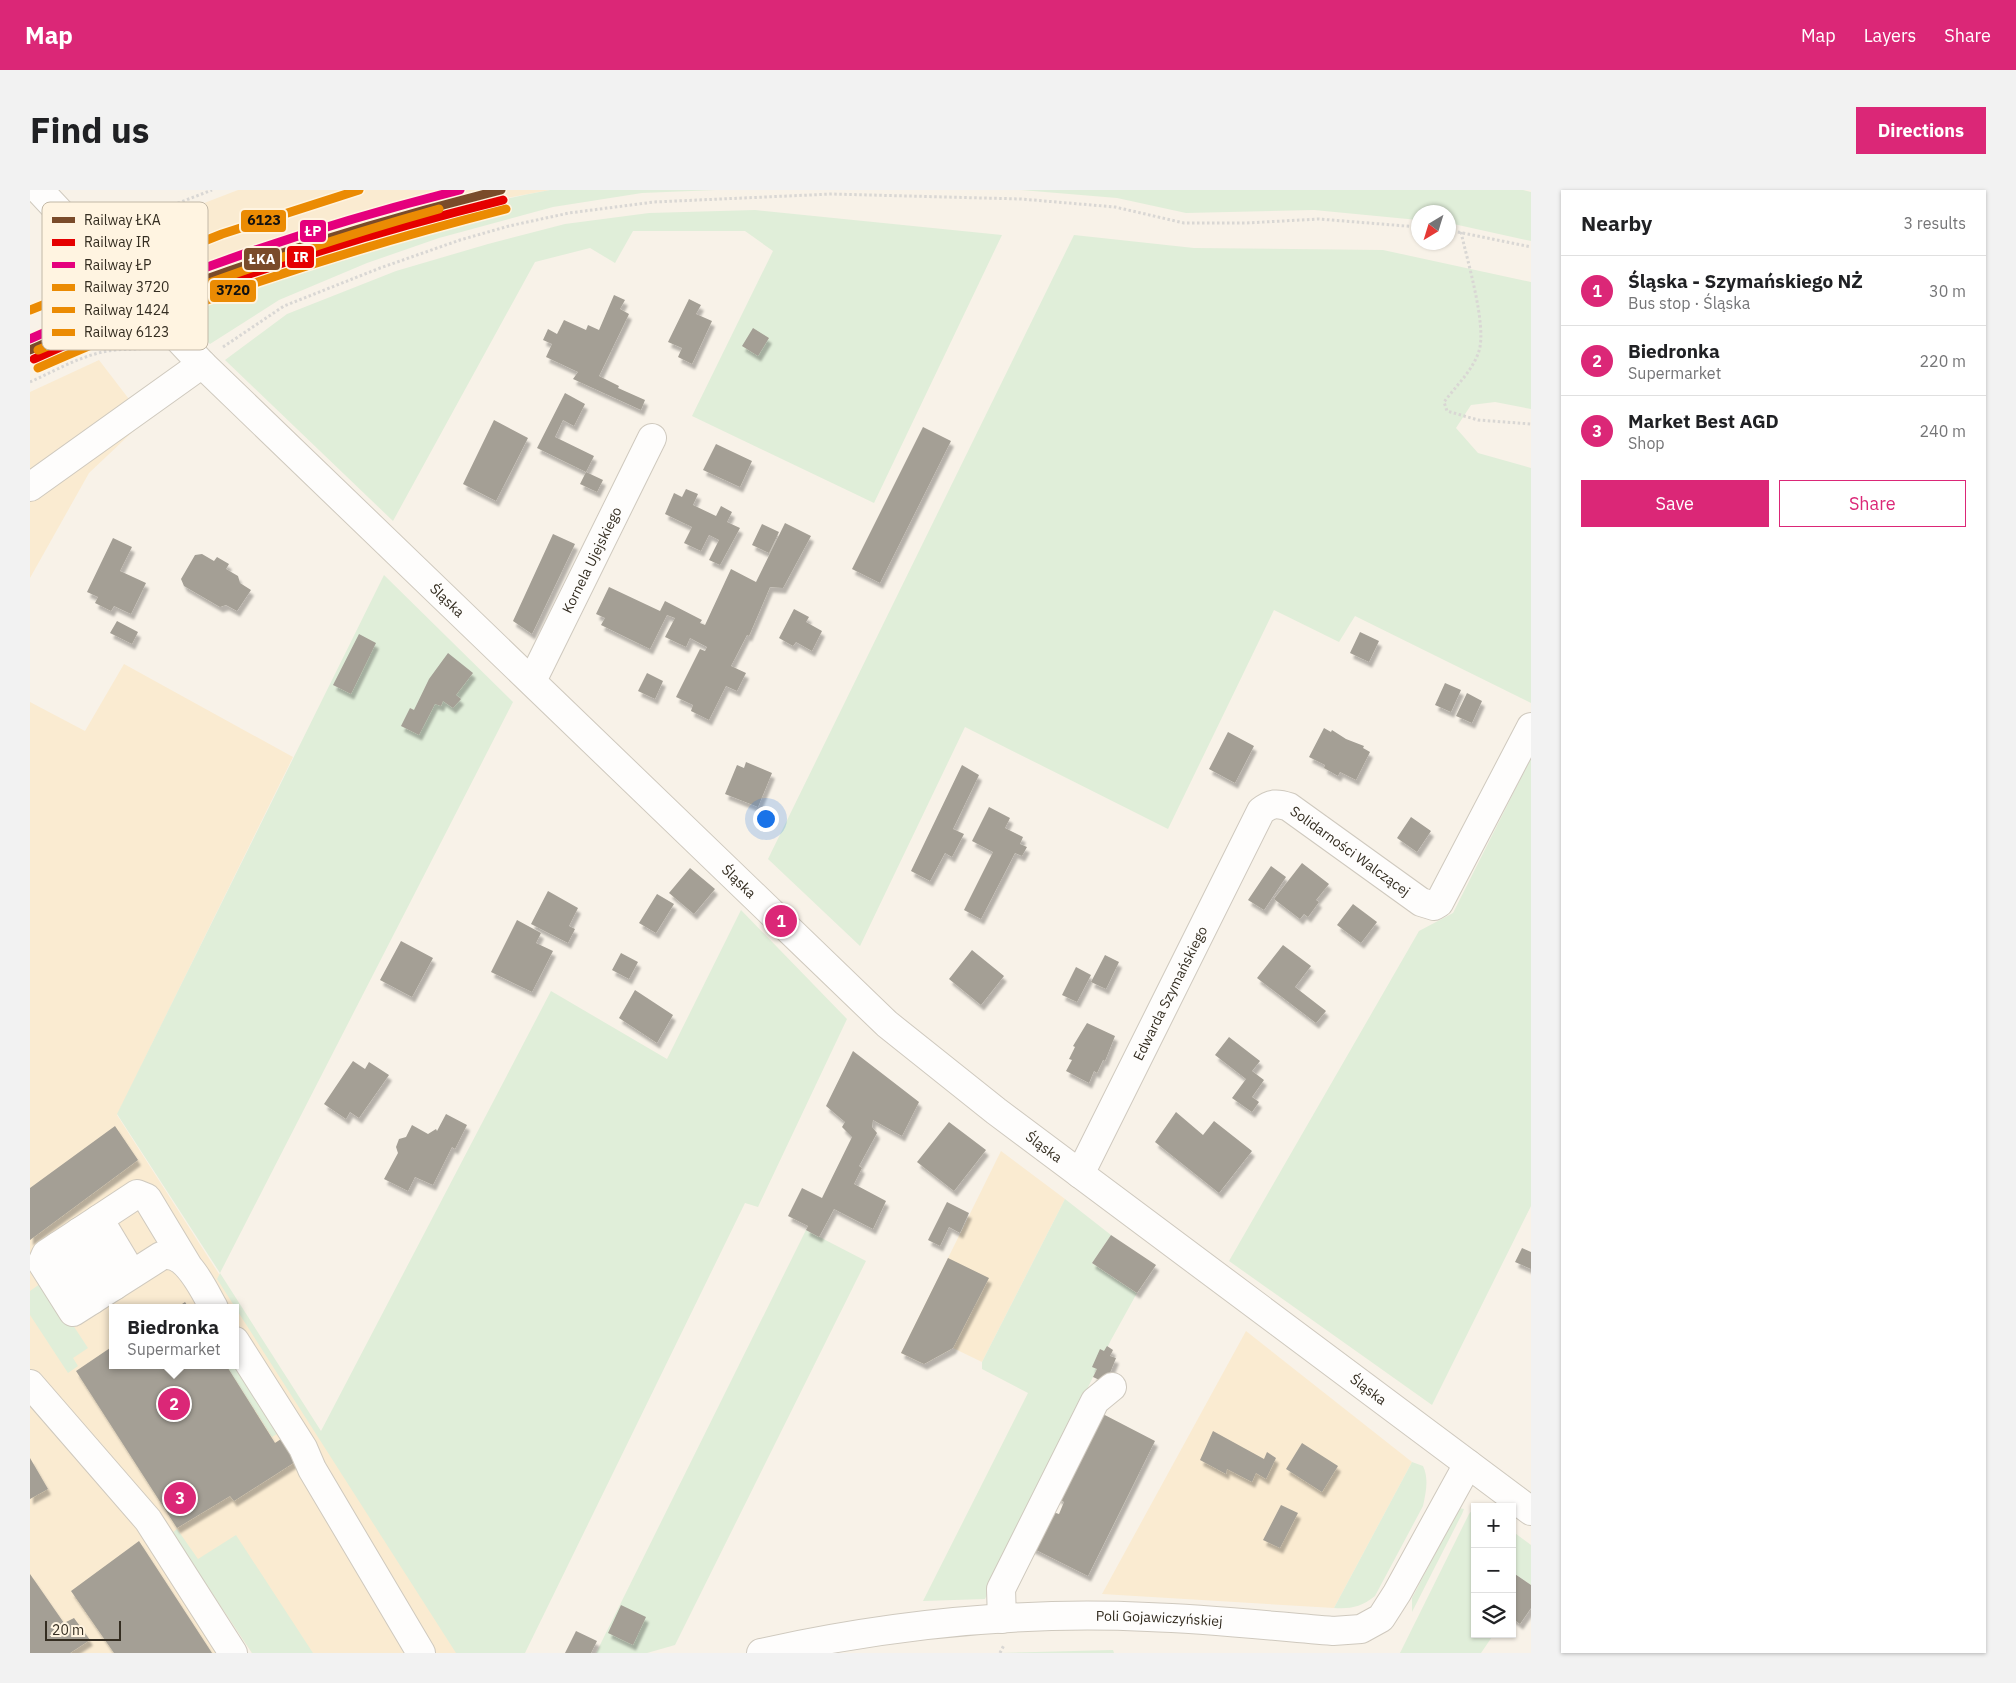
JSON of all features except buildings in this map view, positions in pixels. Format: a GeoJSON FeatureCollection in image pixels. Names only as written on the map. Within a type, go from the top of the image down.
{"type":"FeatureCollection","features":[{"type":"Feature","properties":{"kind":"street","name":"Śląska"},"geometry":{"type":"LineString","coordinates":[[188,350],[887,1024],[996,1111],[1531,1512]]}},
{"type":"Feature","properties":{"kind":"street"},"geometry":{"type":"LineString","coordinates":[[30,487],[202,364]]}},
{"type":"Feature","properties":{"kind":"street","name":"Kornela Ujejskiego"},"geometry":{"type":"LineString","coordinates":[[532,681],[652,438]]}},
{"type":"Feature","properties":{"kind":"street","name":"Solidarności Walczącej"},"geometry":{"type":"LineString","coordinates":[[1261,812],[1269,805],[1278,803],[1289,807],[1420,902],[1428,906],[1439,903],[1531,727]]}},
{"type":"Feature","properties":{"kind":"street","name":"Edwarda Szymańskiego"},"geometry":{"type":"LineString","coordinates":[[1080,1174],[1261,812]]}},
{"type":"Feature","properties":{"kind":"street"},"geometry":{"type":"LineString","coordinates":[[188,1266],[173,1255],[165,1254],[73,1312],[42,1263],[46,1254],[137,1194],[146,1198],[212,1304]]}},
{"type":"Feature","properties":{"kind":"street"},"geometry":{"type":"LineString","coordinates":[[79,1232],[113,1286]]}},
{"type":"Feature","properties":{"kind":"street"},"geometry":{"type":"LineString","coordinates":[[239,1347],[303,1448],[312,1469],[421,1653]]}},
{"type":"Feature","properties":{"kind":"street"},"geometry":{"type":"LineString","coordinates":[[30,1384],[148,1520],[233,1653]]}},
{"type":"Feature","properties":{"kind":"street"},"geometry":{"type":"LineString","coordinates":[[1003,1632],[1001,1589],[1094,1401],[1112,1387]]}},
{"type":"Feature","properties":{"kind":"street","name":"Poli Gojawiczyńskiej"},"geometry":{"type":"LineString","coordinates":[[761,1653],[803,1644],[916,1626],[1003,1632],[1148,1616],[1333,1631],[1361,1628],[1381,1618],[1397,1593],[1468,1464]]}},
{"type":"Feature","properties":{"kind":"path"},"geometry":{"type":"LineString","coordinates":[[181,202],[212,190]]}},
{"type":"Feature","properties":{"kind":"path"},"geometry":{"type":"LineString","coordinates":[[202,364],[239,335],[284,306],[380,268],[509,226],[570,213],[654,202],[832,194],[1021,199],[1115,207],[1184,223],[1246,223],[1319,218],[1411,226]]}},
{"type":"Feature","properties":{"kind":"path"},"geometry":{"type":"LineString","coordinates":[[1456,231],[1531,247]]}},
{"type":"Feature","properties":{"kind":"path"},"geometry":{"type":"LineString","coordinates":[[1461,232],[1481,326],[1480,350],[1472,366],[1444,402],[1447,411],[1478,420],[1531,424]]}},
{"type":"Feature","properties":{"kind":"path"},"geometry":{"type":"LineString","coordinates":[[30,382],[84,357],[115,350],[136,350]]}},
{"type":"Feature","properties":{"kind":"path"},"geometry":{"type":"LineString","coordinates":[[1000,1653],[1003,1632]]}},
{"type":"Feature","properties":{"kind":"shaded area"},"geometry":{"type":"Polygon","coordinates":[[[238,190],[550,190],[491,201],[358,239],[208,292],[207,202],[238,190]]]}},
{"type":"Feature","properties":{"kind":"shaded area"},"geometry":{"type":"Polygon","coordinates":[[[99,360],[145,420],[89,473],[30,578],[30,392],[99,360]]]}},
{"type":"Feature","properties":{"kind":"shaded area"},"geometry":{"type":"Polygon","coordinates":[[[124,664],[293,757],[117,1115],[238,1304],[109,1304],[109,1369],[239,1369],[239,1305],[462,1653],[252,1653],[172,1533],[224,1653],[30,1653],[30,702],[85,731],[124,664]]]}},
{"type":"Feature","properties":{"kind":"shaded area"},"geometry":{"type":"Polygon","coordinates":[[[1001,1151],[1065,1199],[982,1362],[953,1348],[924,1364],[901,1353],[1001,1151]]]}},
{"type":"Feature","properties":{"kind":"shaded area"},"geometry":{"type":"Polygon","coordinates":[[[1246,1331],[1412,1462],[1334,1608],[1102,1594],[1246,1331]]]}},
{"type":"Feature","properties":{"kind":"green space"},"geometry":{"type":"Polygon","coordinates":[[[550,190],[716,190],[642,193],[553,207],[439,238],[367,263],[279,300],[210,344],[208,342],[208,293],[405,225],[501,200],[550,190]]]}},
{"type":"Feature","properties":{"kind":"green space"},"geometry":{"type":"Polygon","coordinates":[[[1021,190],[1523,190],[1531,192],[1531,241],[1456,225],[1456,205],[1411,205],[1411,219],[1314,210],[1186,213],[1117,198],[1021,190]]]}},
{"type":"Feature","properties":{"kind":"green space"},"geometry":{"type":"Polygon","coordinates":[[[755,210],[1002,235],[874,503],[692,416],[773,251],[745,231],[633,231],[615,263],[590,248],[535,262],[393,521],[225,360],[287,314],[396,271],[488,244],[565,224],[649,213],[755,210]]]}},
{"type":"Feature","properties":{"kind":"green space"},"geometry":{"type":"Polygon","coordinates":[[[1074,235],[1194,248],[1383,250],[1531,282],[1531,409],[1495,402],[1471,405],[1456,428],[1478,453],[1531,468],[1531,703],[1355,616],[1339,642],[1274,610],[1168,829],[965,727],[860,946],[768,859],[1074,235]]]}},
{"type":"Feature","properties":{"kind":"green space"},"geometry":{"type":"Polygon","coordinates":[[[384,575],[513,702],[220,1273],[117,1114],[384,575]]]}},
{"type":"Feature","properties":{"kind":"green space"},"geometry":{"type":"Polygon","coordinates":[[[1531,758],[1531,1206],[1432,1405],[1229,1261],[1419,931],[1453,913],[1531,758]]]}},
{"type":"Feature","properties":{"kind":"green space"},"geometry":{"type":"Polygon","coordinates":[[[741,910],[847,1019],[758,1207],[745,1203],[525,1653],[456,1653],[239,1313],[239,1304],[233,1304],[217,1279],[220,1273],[321,1431],[551,991],[667,1059],[741,910]]]}},
{"type":"Feature","properties":{"kind":"green space"},"geometry":{"type":"Polygon","coordinates":[[[1065,1199],[1111,1235],[1092,1263],[1137,1293],[1111,1340],[985,1599],[923,1601],[1028,1393],[982,1369],[982,1362],[1065,1199]]]}},
{"type":"Feature","properties":{"kind":"green space"},"geometry":{"type":"Polygon","coordinates":[[[806,1230],[866,1261],[675,1645],[647,1653],[596,1653],[806,1230]]]}},
{"type":"Feature","properties":{"kind":"green space"},"geometry":{"type":"Polygon","coordinates":[[[44,1281],[88,1348],[73,1358],[78,1366],[68,1373],[30,1315],[30,1291],[44,1281]]]}},
{"type":"Feature","properties":{"kind":"green space"},"geometry":{"type":"Polygon","coordinates":[[[229,1369],[238,1369],[285,1429],[272,1437],[229,1369]]]}},
{"type":"Feature","properties":{"kind":"green space"},"geometry":{"type":"Polygon","coordinates":[[[1412,1462],[1423,1466],[1425,1471],[1426,1486],[1423,1506],[1375,1596],[1365,1603],[1356,1606],[1334,1608],[1412,1462]]]}},
{"type":"Feature","properties":{"kind":"green space"},"geometry":{"type":"Polygon","coordinates":[[[1459,1508],[1464,1509],[1462,1514],[1412,1612],[1412,1598],[1459,1508]]]}},
{"type":"Feature","properties":{"kind":"green space"},"geometry":{"type":"Polygon","coordinates":[[[1471,1512],[1471,1638],[1491,1638],[1481,1653],[1400,1653],[1471,1512]]]}},
{"type":"Feature","properties":{"kind":"green space"},"geometry":{"type":"Polygon","coordinates":[[[177,1529],[198,1559],[236,1535],[313,1653],[252,1653],[172,1533],[177,1529]]]}},
{"type":"Feature","properties":{"kind":"green space"},"geometry":{"type":"Polygon","coordinates":[[[1516,1534],[1531,1545],[1531,1585],[1516,1575],[1516,1534]]]}},
{"type":"Feature","properties":{"kind":"green space"},"geometry":{"type":"Polygon","coordinates":[[[1113,1650],[1114,1653],[1000,1653],[1113,1650]]]}},
{"type":"Feature","properties":{"kind":"rail line","name":"6123"},"geometry":{"type":"LineString","coordinates":[[208,240],[359,190]]}},
{"type":"Feature","properties":{"kind":"rail line","name":"ŁP"},"geometry":{"type":"LineString","coordinates":[[208,267],[350,220],[460,190]]}},
{"type":"Feature","properties":{"kind":"rail line","name":"ŁKA"},"geometry":{"type":"LineString","coordinates":[[208,278],[321,240],[501,190]]}},
{"type":"Feature","properties":{"kind":"rail line","name":"IR"},"geometry":{"type":"LineString","coordinates":[[208,289],[383,232],[503,200]]}},
{"type":"Feature","properties":{"kind":"rail line","name":"1424"},"geometry":{"type":"LineString","coordinates":[[208,283],[337,239],[439,209]]}},
{"type":"Feature","properties":{"kind":"rail line","name":"3720"},"geometry":{"type":"LineString","coordinates":[[208,300],[327,259],[506,209]]}},
{"type":"Feature","properties":{"kind":"rail line","name":"6123"},"geometry":{"type":"LineString","coordinates":[[30,310],[42,305]]}},
{"type":"Feature","properties":{"kind":"rail line","name":"ŁP"},"geometry":{"type":"LineString","coordinates":[[30,339],[42,334]]}},
{"type":"Feature","properties":{"kind":"rail line","name":"ŁKA"},"geometry":{"type":"LineString","coordinates":[[30,350],[42,345]]}},
{"type":"Feature","properties":{"kind":"rail line","name":"1424"},"geometry":{"type":"LineString","coordinates":[[38,350],[42,348]]}},
{"type":"Feature","properties":{"kind":"rail line","name":"IR"},"geometry":{"type":"LineString","coordinates":[[34,359],[55,350]]}},
{"type":"Feature","properties":{"kind":"rail line","name":"3720"},"geometry":{"type":"LineString","coordinates":[[38,368],[79,350]]}},
{"type":"Feature","properties":{"kind":"place","name":"Śląska - Szymańskiego NŻ"},"geometry":{"type":"Point","coordinates":[781,921]}},
{"type":"Feature","properties":{"kind":"place","name":"Biedronka"},"geometry":{"type":"Point","coordinates":[174,1404]}},
{"type":"Feature","properties":{"kind":"place","name":"Market Best AGD"},"geometry":{"type":"Point","coordinates":[180,1498]}}]}
